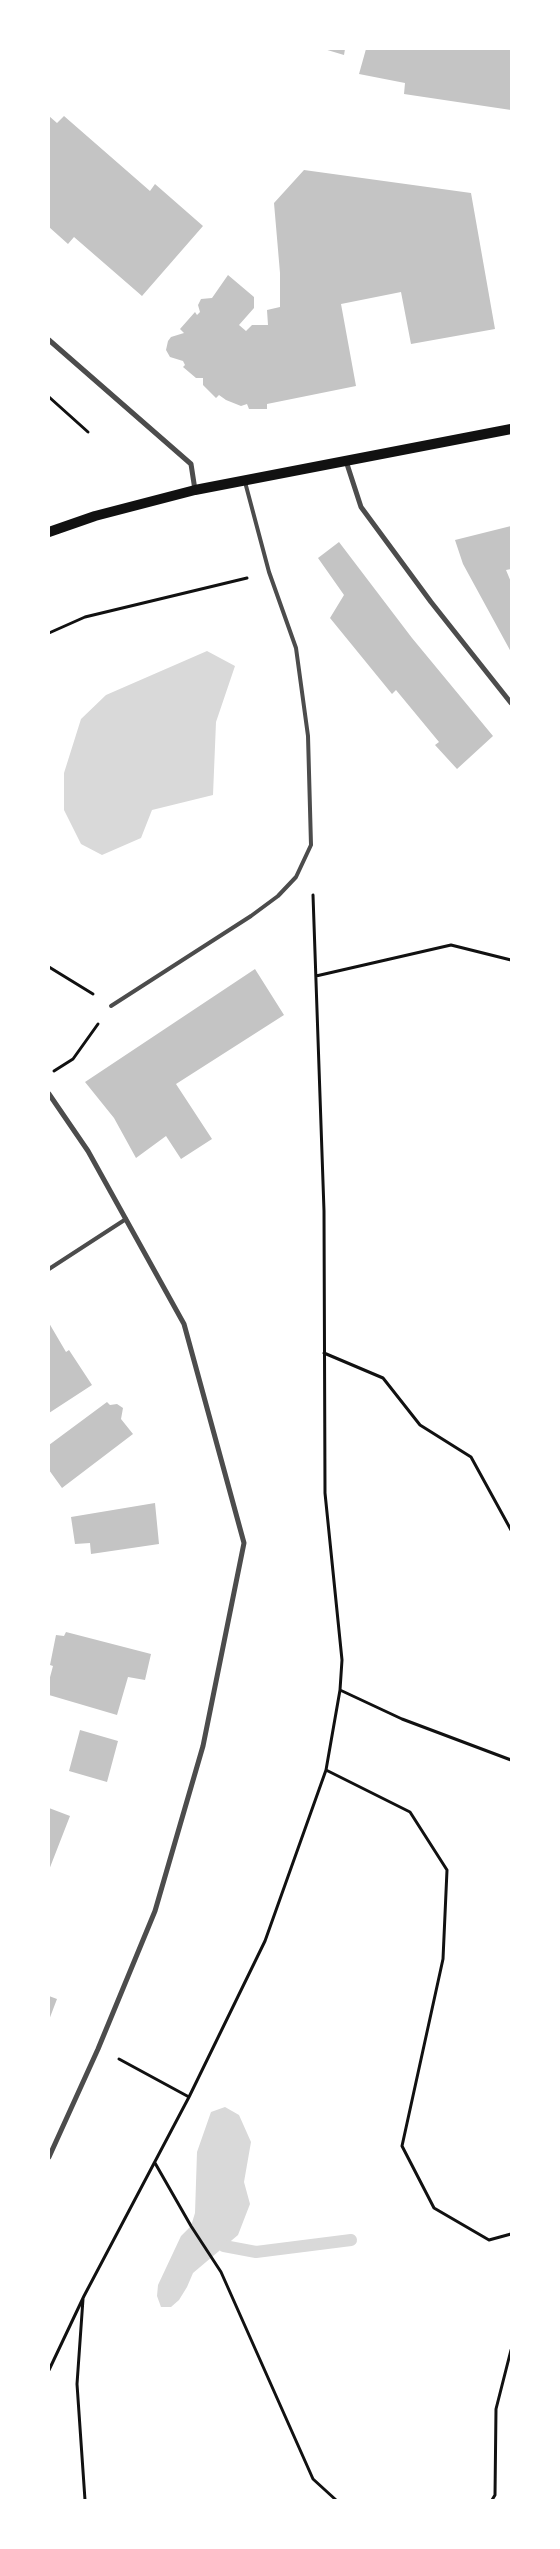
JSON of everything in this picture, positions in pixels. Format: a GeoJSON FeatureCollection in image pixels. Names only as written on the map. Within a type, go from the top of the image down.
{"type":"FeatureCollection","features":[{"type":"Feature","properties":{"kind":"main road"},"geometry":{"type":"LineString","coordinates":[[49,532],[95,516],[195,490],[245,482],[511,429]]}},
{"type":"Feature","properties":{"kind":"street"},"geometry":{"type":"LineString","coordinates":[[49,340],[190,464],[195,490]]}},
{"type":"Feature","properties":{"kind":"street"},"geometry":{"type":"LineString","coordinates":[[345,461],[361,507],[430,602],[511,703]]}},
{"type":"Feature","properties":{"kind":"street"},"geometry":{"type":"LineString","coordinates":[[49,1094],[88,1151],[184,1324],[244,1544],[203,1746],[155,1911],[98,2048],[49,2157]]}},
{"type":"Feature","properties":{"kind":"lane"},"geometry":{"type":"LineString","coordinates":[[111,1006],[251,916],[278,896],[296,877],[311,845],[308,736],[296,648],[269,572],[245,482]]}},
{"type":"Feature","properties":{"kind":"lane"},"geometry":{"type":"LineString","coordinates":[[49,1269],[126,1219]]}},
{"type":"Feature","properties":{"kind":"path"},"geometry":{"type":"LineString","coordinates":[[49,397],[88,432]]}},
{"type":"Feature","properties":{"kind":"path"},"geometry":{"type":"LineString","coordinates":[[49,633],[85,617],[269,572]]}},
{"type":"Feature","properties":{"kind":"path"},"geometry":{"type":"LineString","coordinates":[[49,2370],[84,2296],[189,2097],[265,1941],[326,1770],[340,1690],[342,1660],[326,1493],[324,1211],[313,892]]}},
{"type":"Feature","properties":{"kind":"path"},"geometry":{"type":"LineString","coordinates":[[316,976],[451,945],[511,960]]}},
{"type":"Feature","properties":{"kind":"path"},"geometry":{"type":"LineString","coordinates":[[49,967],[111,1006],[73,1059],[49,1075]]}},
{"type":"Feature","properties":{"kind":"path"},"geometry":{"type":"LineString","coordinates":[[324,1353],[383,1378],[420,1425],[471,1458],[490,1488],[511,1530]]}},
{"type":"Feature","properties":{"kind":"path"},"geometry":{"type":"LineString","coordinates":[[340,1690],[402,1719],[511,1760]]}},
{"type":"Feature","properties":{"kind":"path"},"geometry":{"type":"LineString","coordinates":[[326,1770],[410,1812],[447,1870],[443,1959],[402,2146],[434,2208],[488,2240],[511,2234]]}},
{"type":"Feature","properties":{"kind":"path"},"geometry":{"type":"LineString","coordinates":[[98,2048],[189,2097]]}},
{"type":"Feature","properties":{"kind":"path"},"geometry":{"type":"LineString","coordinates":[[155,2162],[190,2226],[221,2272],[313,2479],[336,2500]]}},
{"type":"Feature","properties":{"kind":"path"},"geometry":{"type":"LineString","coordinates":[[84,2296],[77,2384],[86,2500]]}},
{"type":"Feature","properties":{"kind":"path"},"geometry":{"type":"LineString","coordinates":[[492,2500],[495,2495],[496,2409],[511,2350]]}},
{"type":"Feature","properties":{"kind":"shaded area"},"geometry":{"type":"Polygon","coordinates":[[[207,651],[235,666],[216,722],[213,795],[152,810],[141,838],[102,855],[81,844],[64,810],[64,773],[81,719],[106,695],[207,651]]]}},
{"type":"Feature","properties":{"kind":"shaded area"},"geometry":{"type":"Polygon","coordinates":[[[225,2107],[239,2115],[251,2142],[244,2182],[250,2204],[238,2235],[193,2273],[179,2300],[171,2307],[161,2307],[157,2296],[158,2285],[181,2236],[191,2226],[195,2213],[197,2152],[211,2112],[225,2107]]]}},
{"type":"Feature","properties":{"kind":"building"},"geometry":{"type":"Polygon","coordinates":[[[324,49],[345,49],[344,55],[324,49]]]}},
{"type":"Feature","properties":{"kind":"building"},"geometry":{"type":"Polygon","coordinates":[[[366,49],[511,49],[511,110],[404,94],[405,83],[359,74],[366,49]]]}},
{"type":"Feature","properties":{"kind":"building"},"geometry":{"type":"Polygon","coordinates":[[[49,116],[57,123],[64,116],[150,191],[155,184],[203,226],[142,296],[74,237],[68,244],[49,227],[49,116]]]}},
{"type":"Feature","properties":{"kind":"building"},"geometry":{"type":"Polygon","coordinates":[[[304,170],[471,193],[495,329],[411,344],[401,292],[341,304],[356,386],[267,404],[267,409],[249,409],[247,404],[241,406],[219,395],[216,398],[203,385],[203,378],[196,378],[183,367],[185,365],[183,361],[170,357],[166,350],[168,341],[171,337],[184,333],[180,329],[195,312],[197,315],[200,312],[198,305],[201,299],[212,298],[228,275],[254,297],[254,308],[239,325],[246,331],[252,325],[268,325],[267,310],[280,307],[280,273],[274,203],[304,170]]]}},
{"type":"Feature","properties":{"kind":"building"},"geometry":{"type":"Polygon","coordinates":[[[511,526],[511,569],[506,570],[511,582],[511,652],[463,564],[455,540],[511,526]]]}},
{"type":"Feature","properties":{"kind":"building"},"geometry":{"type":"Polygon","coordinates":[[[339,542],[412,638],[493,736],[457,769],[435,745],[439,742],[396,690],[392,694],[330,618],[344,595],[318,558],[339,542]]]}},
{"type":"Feature","properties":{"kind":"building"},"geometry":{"type":"Polygon","coordinates":[[[255,969],[284,1015],[176,1084],[212,1139],[181,1159],[166,1136],[136,1158],[114,1118],[85,1082],[255,969]]]}},
{"type":"Feature","properties":{"kind":"building"},"geometry":{"type":"Polygon","coordinates":[[[49,1323],[66,1352],[69,1350],[92,1385],[49,1413],[49,1323]]]}},
{"type":"Feature","properties":{"kind":"building"},"geometry":{"type":"Polygon","coordinates":[[[107,1402],[110,1405],[117,1404],[123,1408],[121,1419],[133,1434],[62,1488],[49,1470],[49,1445],[107,1402]]]}},
{"type":"Feature","properties":{"kind":"building"},"geometry":{"type":"Polygon","coordinates":[[[155,1503],[159,1544],[91,1554],[90,1543],[75,1544],[71,1517],[155,1503]]]}},
{"type":"Feature","properties":{"kind":"building"},"geometry":{"type":"Polygon","coordinates":[[[66,1632],[151,1654],[145,1680],[128,1677],[117,1715],[49,1695],[49,1681],[53,1666],[50,1665],[56,1635],[64,1636],[66,1632]]]}},
{"type":"Feature","properties":{"kind":"building"},"geometry":{"type":"Polygon","coordinates":[[[80,1730],[118,1741],[107,1782],[69,1771],[80,1730]]]}},
{"type":"Feature","properties":{"kind":"building"},"geometry":{"type":"Polygon","coordinates":[[[49,1808],[70,1816],[49,1870],[49,1808]]]}},
{"type":"Feature","properties":{"kind":"building"},"geometry":{"type":"Polygon","coordinates":[[[49,1996],[57,1999],[49,2020],[49,1996]]]}},
{"type":"Feature","properties":{"kind":"waterway"},"geometry":{"type":"LineString","coordinates":[[224,2246],[256,2252],[351,2240]]}}]}
